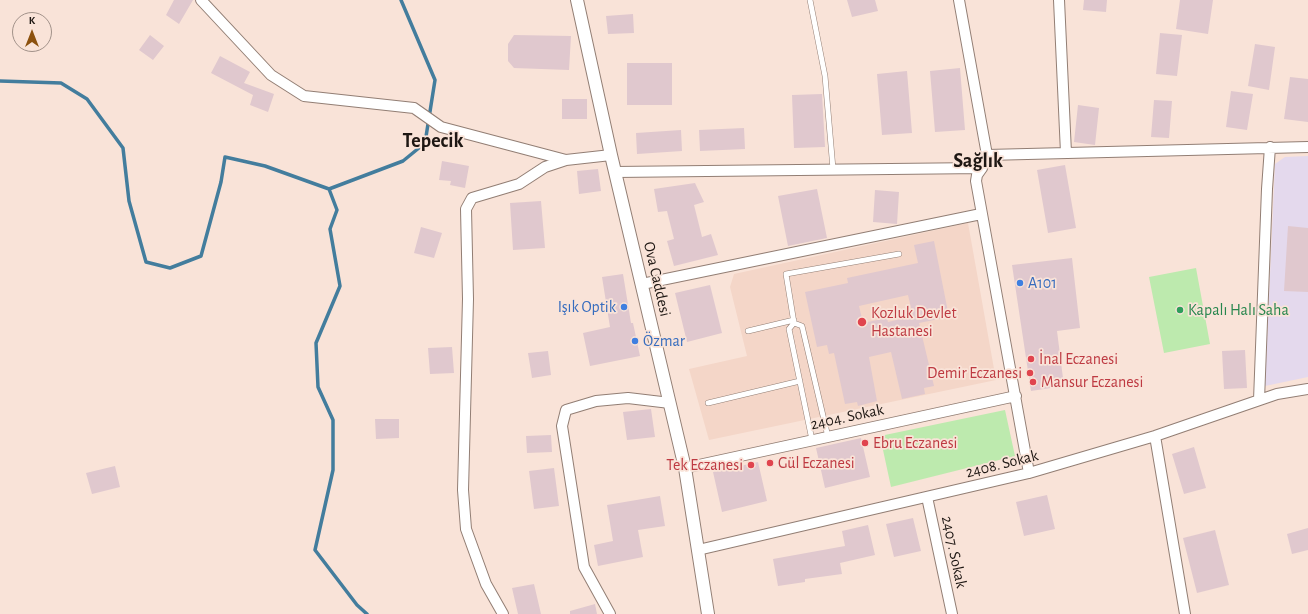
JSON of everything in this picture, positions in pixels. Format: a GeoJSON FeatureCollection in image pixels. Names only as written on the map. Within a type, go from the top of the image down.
{"type":"FeatureCollection","features":[{"type":"Feature","properties":{"kind":"street"},"geometry":{"type":"LineString","coordinates":[[201,0],[271,75],[304,96],[414,108],[441,127],[566,160]]}},
{"type":"Feature","properties":{"kind":"street","name":"Ova Caddesi"},"geometry":{"type":"LineString","coordinates":[[577,0],[611,155],[685,468],[708,614]]}},
{"type":"Feature","properties":{"kind":"street"},"geometry":{"type":"LineString","coordinates":[[959,0],[987,155],[982,168],[976,175],[976,181],[1029,474]]}},
{"type":"Feature","properties":{"kind":"street"},"geometry":{"type":"LineString","coordinates":[[1059,0],[1066,153]]}},
{"type":"Feature","properties":{"kind":"street"},"geometry":{"type":"LineString","coordinates":[[1259,400],[1270,147]]}},
{"type":"Feature","properties":{"kind":"street"},"geometry":{"type":"LineString","coordinates":[[987,155],[1308,147]]}},
{"type":"Feature","properties":{"kind":"street"},"geometry":{"type":"LineString","coordinates":[[503,614],[483,578],[466,529],[463,490],[468,299],[466,209],[472,198],[519,184],[545,167],[566,160],[611,155]]}},
{"type":"Feature","properties":{"kind":"street"},"geometry":{"type":"LineString","coordinates":[[615,172],[982,168]]}},
{"type":"Feature","properties":{"kind":"street"},"geometry":{"type":"LineString","coordinates":[[642,284],[981,214]]}},
{"type":"Feature","properties":{"kind":"street","name":"2408. Sokak"},"geometry":{"type":"LineString","coordinates":[[698,550],[1029,474],[1155,436],[1277,394],[1308,389]]}},
{"type":"Feature","properties":{"kind":"street","name":"2404. Sokak"},"geometry":{"type":"LineString","coordinates":[[685,468],[1016,396]]}},
{"type":"Feature","properties":{"kind":"street"},"geometry":{"type":"LineString","coordinates":[[610,614],[584,567],[562,426],[566,410],[596,401],[628,398],[670,403]]}},
{"type":"Feature","properties":{"kind":"street"},"geometry":{"type":"LineString","coordinates":[[1155,436],[1185,614]]}},
{"type":"Feature","properties":{"kind":"street","name":"2407. Sokak"},"geometry":{"type":"LineString","coordinates":[[927,497],[952,614]]}},
{"type":"Feature","properties":{"kind":"lane"},"geometry":{"type":"LineString","coordinates":[[810,0],[825,76],[833,169]]}},
{"type":"Feature","properties":{"kind":"lane"},"geometry":{"type":"LineString","coordinates":[[812,440],[789,329],[794,321],[786,274],[899,254]]}},
{"type":"Feature","properties":{"kind":"lane"},"geometry":{"type":"LineString","coordinates":[[748,330],[794,321],[802,326],[828,437]]}},
{"type":"Feature","properties":{"kind":"lane"},"geometry":{"type":"LineString","coordinates":[[708,403],[800,381]]}},
{"type":"Feature","properties":{"kind":"shaded area"},"geometry":{"type":"Polygon","coordinates":[[[1308,156],[1308,377],[1265,386],[1275,164],[1285,157],[1308,156]]]}},
{"type":"Feature","properties":{"kind":"shaded area","name":"Kozluk Devlet Hastanesi"},"geometry":{"type":"Polygon","coordinates":[[[968,223],[996,380],[709,440],[689,369],[747,356],[730,287],[734,274],[968,223]]]}},
{"type":"Feature","properties":{"kind":"green space","name":"Kapalı Halı Saha"},"geometry":{"type":"Polygon","coordinates":[[[1196,268],[1210,344],[1164,353],[1149,277],[1196,268]]]}},
{"type":"Feature","properties":{"kind":"green space"},"geometry":{"type":"Polygon","coordinates":[[[1005,410],[1015,456],[891,487],[880,436],[1005,410]]]}},
{"type":"Feature","properties":{"kind":"building"},"geometry":{"type":"Polygon","coordinates":[[[174,0],[193,0],[179,24],[166,15],[174,0]]]}},
{"type":"Feature","properties":{"kind":"building"},"geometry":{"type":"Polygon","coordinates":[[[847,0],[875,0],[878,11],[852,17],[847,0]]]}},
{"type":"Feature","properties":{"kind":"building"},"geometry":{"type":"Polygon","coordinates":[[[1084,0],[1107,0],[1106,12],[1083,10],[1084,0]]]}},
{"type":"Feature","properties":{"kind":"building"},"geometry":{"type":"Polygon","coordinates":[[[1180,0],[1213,0],[1208,34],[1176,29],[1180,0]]]}},
{"type":"Feature","properties":{"kind":"building"},"geometry":{"type":"Polygon","coordinates":[[[633,14],[634,33],[608,34],[606,16],[633,14]]]}},
{"type":"Feature","properties":{"kind":"building"},"geometry":{"type":"Polygon","coordinates":[[[1160,33],[1182,35],[1177,76],[1156,74],[1160,33]]]}},
{"type":"Feature","properties":{"kind":"building"},"geometry":{"type":"Polygon","coordinates":[[[150,35],[164,46],[153,60],[139,50],[150,35]]]}},
{"type":"Feature","properties":{"kind":"building"},"geometry":{"type":"Polygon","coordinates":[[[514,35],[571,36],[569,70],[514,68],[508,61],[508,44],[514,35]]]}},
{"type":"Feature","properties":{"kind":"building"},"geometry":{"type":"Polygon","coordinates":[[[1255,44],[1275,47],[1269,90],[1248,86],[1255,44]]]}},
{"type":"Feature","properties":{"kind":"building"},"geometry":{"type":"Polygon","coordinates":[[[220,56],[250,72],[244,83],[274,94],[268,112],[250,105],[253,95],[211,73],[220,56]]]}},
{"type":"Feature","properties":{"kind":"building"},"geometry":{"type":"Polygon","coordinates":[[[627,63],[672,63],[672,105],[627,105],[627,63]]]}},
{"type":"Feature","properties":{"kind":"building"},"geometry":{"type":"Polygon","coordinates":[[[960,68],[965,130],[935,132],[930,71],[960,68]]]}},
{"type":"Feature","properties":{"kind":"building"},"geometry":{"type":"Polygon","coordinates":[[[907,71],[912,133],[882,135],[877,74],[907,71]]]}},
{"type":"Feature","properties":{"kind":"building"},"geometry":{"type":"Polygon","coordinates":[[[1290,77],[1308,79],[1308,122],[1284,119],[1290,77]]]}},
{"type":"Feature","properties":{"kind":"building"},"geometry":{"type":"Polygon","coordinates":[[[1231,91],[1253,94],[1247,130],[1226,127],[1231,91]]]}},
{"type":"Feature","properties":{"kind":"building"},"geometry":{"type":"Polygon","coordinates":[[[822,94],[825,147],[794,148],[792,95],[822,94]]]}},
{"type":"Feature","properties":{"kind":"building"},"geometry":{"type":"Polygon","coordinates":[[[562,99],[587,99],[587,119],[562,119],[562,99]]]}},
{"type":"Feature","properties":{"kind":"building"},"geometry":{"type":"Polygon","coordinates":[[[1154,100],[1172,101],[1169,138],[1151,137],[1154,100]]]}},
{"type":"Feature","properties":{"kind":"building"},"geometry":{"type":"Polygon","coordinates":[[[1078,105],[1099,108],[1095,145],[1074,142],[1078,105]]]}},
{"type":"Feature","properties":{"kind":"building"},"geometry":{"type":"Polygon","coordinates":[[[744,128],[745,149],[700,151],[699,130],[744,128]]]}},
{"type":"Feature","properties":{"kind":"building"},"geometry":{"type":"Polygon","coordinates":[[[681,130],[682,151],[637,154],[636,133],[681,130]]]}},
{"type":"Feature","properties":{"kind":"building"},"geometry":{"type":"Polygon","coordinates":[[[442,161],[469,166],[465,188],[450,185],[451,181],[439,180],[442,161]]]}},
{"type":"Feature","properties":{"kind":"building"},"geometry":{"type":"Polygon","coordinates":[[[1065,165],[1076,228],[1048,233],[1037,170],[1065,165]]]}},
{"type":"Feature","properties":{"kind":"building"},"geometry":{"type":"Polygon","coordinates":[[[598,169],[601,191],[579,194],[577,171],[598,169]]]}},
{"type":"Feature","properties":{"kind":"building"},"geometry":{"type":"Polygon","coordinates":[[[695,183],[704,202],[694,205],[702,237],[711,234],[718,255],[674,266],[667,241],[674,239],[667,211],[658,212],[654,189],[695,183]]]}},
{"type":"Feature","properties":{"kind":"building"},"geometry":{"type":"Polygon","coordinates":[[[817,189],[827,238],[788,246],[778,196],[817,189]]]}},
{"type":"Feature","properties":{"kind":"building"},"geometry":{"type":"Polygon","coordinates":[[[875,190],[899,192],[897,224],[873,222],[875,190]]]}},
{"type":"Feature","properties":{"kind":"building"},"geometry":{"type":"Polygon","coordinates":[[[541,201],[545,248],[513,250],[510,203],[541,201]]]}},
{"type":"Feature","properties":{"kind":"building"},"geometry":{"type":"Polygon","coordinates":[[[1288,226],[1308,228],[1308,292],[1284,291],[1288,226]]]}},
{"type":"Feature","properties":{"kind":"building"},"geometry":{"type":"Polygon","coordinates":[[[421,227],[442,233],[434,258],[414,253],[421,227]]]}},
{"type":"Feature","properties":{"kind":"building"},"geometry":{"type":"Polygon","coordinates":[[[934,241],[949,317],[919,323],[934,386],[924,388],[925,394],[902,399],[891,352],[869,357],[877,401],[858,406],[857,402],[845,404],[834,353],[829,354],[827,345],[817,347],[805,292],[848,283],[847,278],[918,263],[914,245],[934,241]],[[908,295],[859,306],[863,323],[887,318],[888,322],[913,316],[908,295]]]}},
{"type":"Feature","properties":{"kind":"building"},"geometry":{"type":"Polygon","coordinates":[[[1072,258],[1080,328],[1057,331],[1064,386],[1031,391],[1012,265],[1072,258]]]}},
{"type":"Feature","properties":{"kind":"building"},"geometry":{"type":"Polygon","coordinates":[[[623,274],[631,323],[633,323],[640,356],[590,366],[583,333],[610,327],[602,277],[623,274]]]}},
{"type":"Feature","properties":{"kind":"building"},"geometry":{"type":"Polygon","coordinates":[[[710,285],[722,333],[687,342],[675,293],[710,285]]]}},
{"type":"Feature","properties":{"kind":"building"},"geometry":{"type":"Polygon","coordinates":[[[452,347],[454,373],[430,374],[428,348],[452,347]]]}},
{"type":"Feature","properties":{"kind":"building"},"geometry":{"type":"Polygon","coordinates":[[[1245,350],[1247,388],[1224,389],[1222,351],[1245,350]]]}},
{"type":"Feature","properties":{"kind":"building"},"geometry":{"type":"Polygon","coordinates":[[[548,351],[551,375],[532,378],[528,353],[548,351]]]}},
{"type":"Feature","properties":{"kind":"building"},"geometry":{"type":"Polygon","coordinates":[[[651,409],[655,437],[627,440],[623,412],[651,409]]]}},
{"type":"Feature","properties":{"kind":"building"},"geometry":{"type":"Polygon","coordinates":[[[375,419],[399,419],[399,438],[376,439],[375,419]]]}},
{"type":"Feature","properties":{"kind":"building"},"geometry":{"type":"Polygon","coordinates":[[[551,435],[552,452],[527,453],[526,436],[551,435]]]}},
{"type":"Feature","properties":{"kind":"building"},"geometry":{"type":"Polygon","coordinates":[[[861,438],[870,477],[825,488],[816,448],[861,438]]]}},
{"type":"Feature","properties":{"kind":"building"},"geometry":{"type":"Polygon","coordinates":[[[1194,447],[1206,488],[1184,494],[1172,454],[1194,447]]]}},
{"type":"Feature","properties":{"kind":"building"},"geometry":{"type":"Polygon","coordinates":[[[758,462],[767,501],[722,512],[713,472],[758,462]]]}},
{"type":"Feature","properties":{"kind":"building"},"geometry":{"type":"Polygon","coordinates":[[[115,466],[120,487],[92,494],[86,473],[115,466]]]}},
{"type":"Feature","properties":{"kind":"building"},"geometry":{"type":"Polygon","coordinates":[[[554,468],[559,506],[534,509],[529,471],[554,468]]]}},
{"type":"Feature","properties":{"kind":"building"},"geometry":{"type":"Polygon","coordinates":[[[1047,495],[1055,529],[1024,536],[1016,502],[1047,495]]]}},
{"type":"Feature","properties":{"kind":"building"},"geometry":{"type":"Polygon","coordinates":[[[660,496],[665,526],[638,530],[643,557],[598,566],[594,545],[613,541],[607,505],[660,496]]]}},
{"type":"Feature","properties":{"kind":"building"},"geometry":{"type":"Polygon","coordinates":[[[913,518],[921,551],[894,557],[886,524],[913,518]]]}},
{"type":"Feature","properties":{"kind":"building"},"geometry":{"type":"Polygon","coordinates":[[[868,525],[875,555],[840,563],[842,574],[805,579],[805,582],[778,586],[773,559],[845,546],[842,531],[868,525]]]}},
{"type":"Feature","properties":{"kind":"building"},"geometry":{"type":"Polygon","coordinates":[[[1308,528],[1308,550],[1292,554],[1287,534],[1308,528]]]}},
{"type":"Feature","properties":{"kind":"building"},"geometry":{"type":"Polygon","coordinates":[[[1215,530],[1229,585],[1197,593],[1183,538],[1215,530]]]}},
{"type":"Feature","properties":{"kind":"building"},"geometry":{"type":"Polygon","coordinates":[[[534,584],[541,614],[518,614],[512,588],[534,584]]]}},
{"type":"Feature","properties":{"kind":"building"},"geometry":{"type":"Polygon","coordinates":[[[595,604],[597,614],[570,614],[570,611],[595,604]]]}},
{"type":"Feature","properties":{"kind":"waterway"},"geometry":{"type":"LineString","coordinates":[[0,81],[61,83],[87,99],[123,148],[129,201],[146,262],[170,268],[201,256],[221,182],[225,157],[265,166],[329,189],[403,161],[425,143],[435,80],[401,0]]}},
{"type":"Feature","properties":{"kind":"waterway"},"geometry":{"type":"LineString","coordinates":[[329,189],[337,210],[330,229],[340,286],[316,343],[318,387],[333,420],[333,470],[315,550],[357,605],[367,614]]}},
{"type":"Feature","properties":{"kind":"place","name":"A101"},"geometry":{"type":"Point","coordinates":[1020,283]}},
{"type":"Feature","properties":{"kind":"place","name":"Işık Optik"},"geometry":{"type":"Point","coordinates":[624,307]}},
{"type":"Feature","properties":{"kind":"place","name":"Kapalı Halı Saha"},"geometry":{"type":"Point","coordinates":[1180,310]}},
{"type":"Feature","properties":{"kind":"place","name":"Kozluk Devlet Hastanesi"},"geometry":{"type":"Point","coordinates":[862,322]}},
{"type":"Feature","properties":{"kind":"place","name":"Özmar"},"geometry":{"type":"Point","coordinates":[635,341]}},
{"type":"Feature","properties":{"kind":"place","name":"İnal Eczanesi"},"geometry":{"type":"Point","coordinates":[1031,359]}},
{"type":"Feature","properties":{"kind":"place","name":"Demir Eczanesi"},"geometry":{"type":"Point","coordinates":[1030,373]}},
{"type":"Feature","properties":{"kind":"place","name":"Mansur Eczanesi"},"geometry":{"type":"Point","coordinates":[1033,382]}},
{"type":"Feature","properties":{"kind":"place","name":"Ebru Eczanesi"},"geometry":{"type":"Point","coordinates":[865,443]}},
{"type":"Feature","properties":{"kind":"place","name":"Gül Eczanesi"},"geometry":{"type":"Point","coordinates":[770,463]}},
{"type":"Feature","properties":{"kind":"place","name":"Tek Eczanesi"},"geometry":{"type":"Point","coordinates":[751,465]}},
{"type":"Feature","properties":{"kind":"district","name":"Tepecik"},"geometry":{"type":"Point","coordinates":[433,141]}},
{"type":"Feature","properties":{"kind":"district","name":"Sağlık"},"geometry":{"type":"Point","coordinates":[978,161]}}]}
